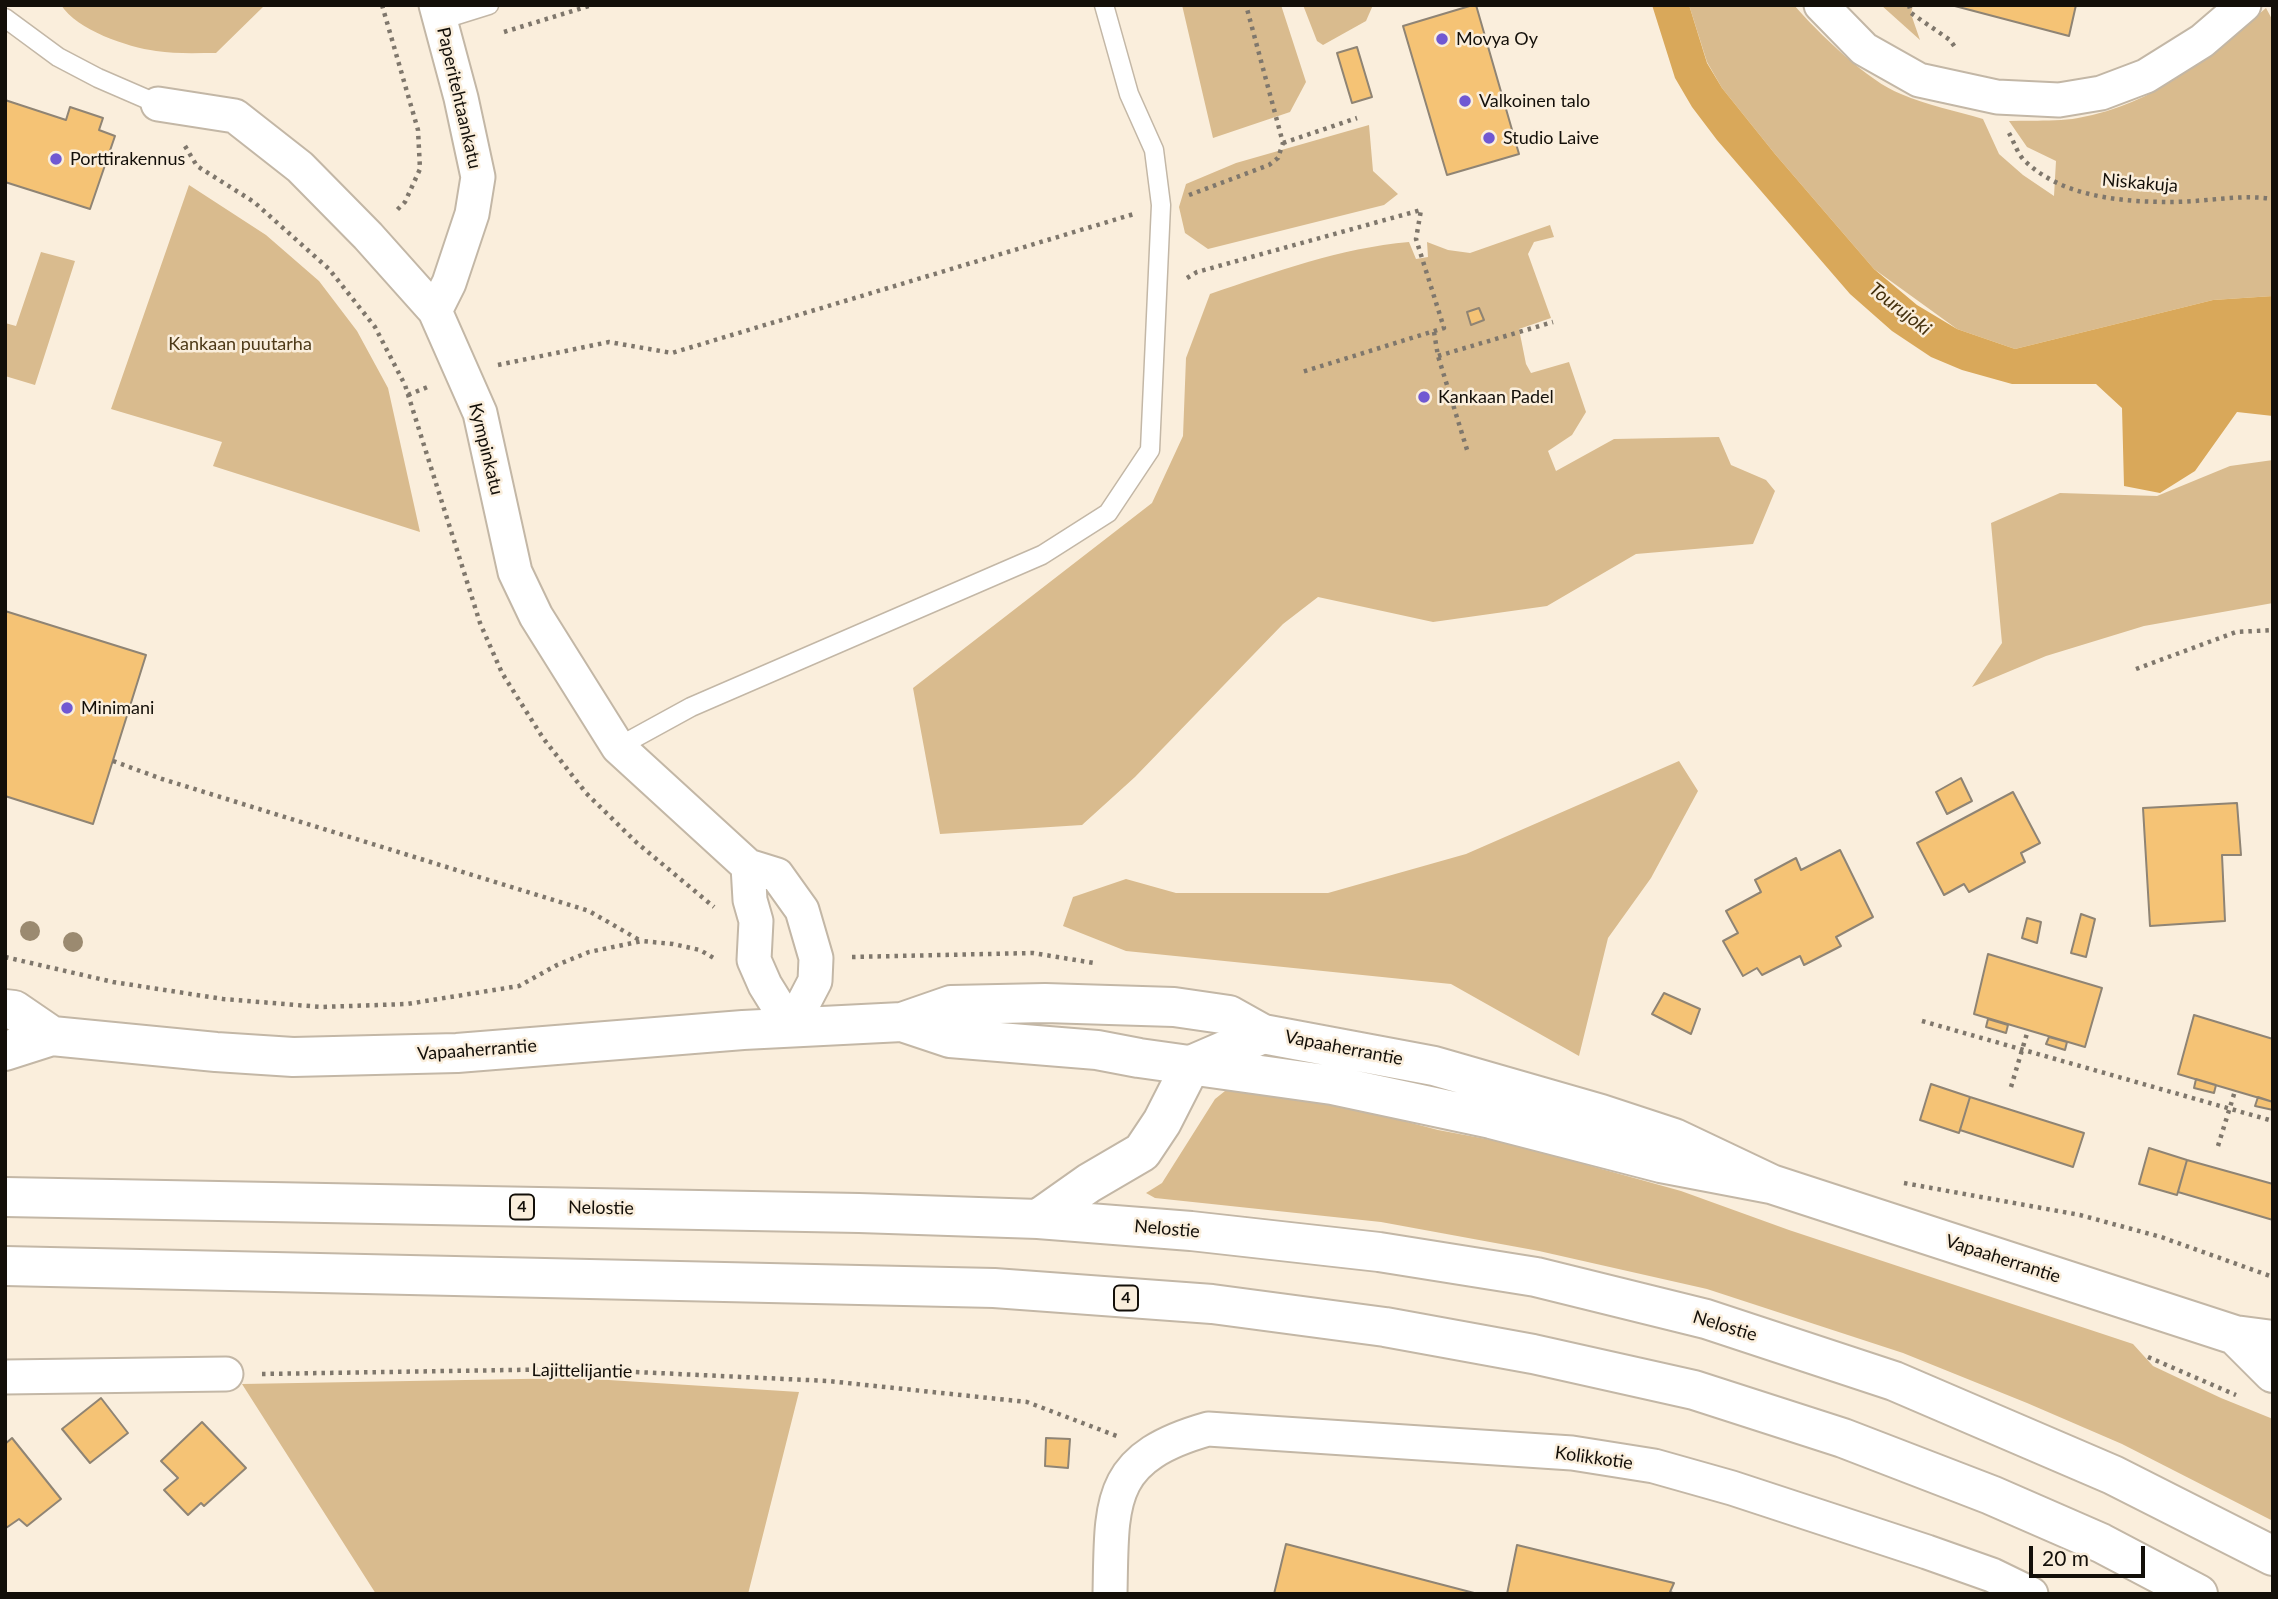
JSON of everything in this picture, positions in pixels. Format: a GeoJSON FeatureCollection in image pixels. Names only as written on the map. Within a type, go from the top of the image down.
{"type":"FeatureCollection","features":[{"type":"Feature","properties":{"kind":"main road","name":"Vapaaherrantie"},"geometry":{"type":"LineString","coordinates":[[5,1051],[52,1036],[216,1052],[318,1056],[457,1053],[790,1027],[902,1022],[951,1005],[1045,1003],[1161,1007],[1229,1015],[1263,1034],[1434,1066],[1588,1111],[1674,1138],[1772,1184],[2235,1335],[2273,1340]]}},
{"type":"Feature","properties":{"kind":"main road","name":"Vapaaherrantie"},"geometry":{"type":"LineString","coordinates":[[5,1009],[14,1010],[52,1036]]}},
{"type":"Feature","properties":{"kind":"main road","name":"Vapaaherrantie"},"geometry":{"type":"LineString","coordinates":[[902,1022],[950,1038],[1097,1050],[1332,1085],[1492,1119],[1661,1163],[1772,1184]]}},
{"type":"Feature","properties":{"kind":"main road"},"geometry":{"type":"LineString","coordinates":[[1038,1219],[1089,1183],[1142,1152],[1168,1112],[1191,1065],[1263,1034]]}},
{"type":"Feature","properties":{"kind":"main road","name":"Nelostie"},"geometry":{"type":"LineString","coordinates":[[5,1197],[1038,1219],[1191,1231],[1379,1252],[1536,1278],[1706,1319],[1894,1381],[2113,1475],[2273,1556]]}},
{"type":"Feature","properties":{"kind":"main road","name":"4"},"geometry":{"type":"LineString","coordinates":[[5,1266],[994,1288],[1212,1304],[1385,1327],[1533,1354],[1694,1390],[1843,1438],[2004,1500],[2101,1543],[2199,1594]]}},
{"type":"Feature","properties":{"kind":"main road","name":"Vapaaherrantie"},"geometry":{"type":"LineString","coordinates":[[2235,1335],[2273,1373]]}},
{"type":"Feature","properties":{"kind":"street"},"geometry":{"type":"LineString","coordinates":[[1821,5],[1864,49],[1919,80],[1997,97],[2059,100],[2101,93],[2146,76],[2202,41],[2244,5]]}},
{"type":"Feature","properties":{"kind":"street","name":"Paperitehtaankatu"},"geometry":{"type":"LineString","coordinates":[[435,311],[449,283],[472,214],[478,177],[439,13]]}},
{"type":"Feature","properties":{"kind":"street","name":"Kympinkatu"},"geometry":{"type":"LineString","coordinates":[[158,104],[234,116],[300,167],[368,236],[435,311],[480,413],[515,572],[536,616],[618,747],[748,866],[778,875],[802,911],[816,958],[815,981],[790,1027]]}},
{"type":"Feature","properties":{"kind":"street"},"geometry":{"type":"LineString","coordinates":[[748,866],[756,921],[754,960],[765,985],[790,1027]]}},
{"type":"Feature","properties":{"kind":"street"},"geometry":{"type":"LineString","coordinates":[[5,1377],[226,1374]]}},
{"type":"Feature","properties":{"kind":"street","name":"Kolikkotie"},"geometry":{"type":"LineString","coordinates":[[1110,1594],[1114,1506],[1122,1484],[1143,1458],[1174,1439],[1208,1429],[1586,1455],[1654,1466],[1732,1488],[1993,1575],[2031,1594]]}},
{"type":"Feature","properties":{"kind":"lane"},"geometry":{"type":"LineString","coordinates":[[439,13],[489,5]]}},
{"type":"Feature","properties":{"kind":"lane"},"geometry":{"type":"LineString","coordinates":[[618,747],[691,707],[1042,555],[1108,513],[1150,450],[1161,205],[1154,150],[1129,94],[1104,5]]}},
{"type":"Feature","properties":{"kind":"lane"},"geometry":{"type":"LineString","coordinates":[[5,18],[58,57],[158,104]]}},
{"type":"Feature","properties":{"kind":"path"},"geometry":{"type":"LineString","coordinates":[[382,5],[418,130],[420,169],[405,202]]}},
{"type":"Feature","properties":{"kind":"path"},"geometry":{"type":"LineString","coordinates":[[492,35],[592,5]]}},
{"type":"Feature","properties":{"kind":"path"},"geometry":{"type":"LineString","coordinates":[[408,395],[463,373],[609,342],[672,353],[1098,226],[1269,165],[1278,158],[1283,143],[1246,5]]}},
{"type":"Feature","properties":{"kind":"path"},"geometry":{"type":"LineString","coordinates":[[1909,5],[1911,13],[1950,40],[1965,60]]}},
{"type":"Feature","properties":{"kind":"path","name":"Niskakuja"},"geometry":{"type":"LineString","coordinates":[[1997,97],[2006,126],[2023,160],[2060,185],[2112,199],[2171,202],[2258,197],[2273,199]]}},
{"type":"Feature","properties":{"kind":"path"},"geometry":{"type":"LineString","coordinates":[[158,104],[197,166],[254,202],[329,269],[375,327],[405,385],[480,623],[502,673],[543,738],[586,793],[646,851],[720,912]]}},
{"type":"Feature","properties":{"kind":"path"},"geometry":{"type":"LineString","coordinates":[[1283,143],[1357,118]]}},
{"type":"Feature","properties":{"kind":"path"},"geometry":{"type":"LineString","coordinates":[[1156,296],[1197,272],[1421,210],[1416,239],[1444,328],[1302,372]]}},
{"type":"Feature","properties":{"kind":"path"},"geometry":{"type":"LineString","coordinates":[[1438,356],[1553,323]]}},
{"type":"Feature","properties":{"kind":"path"},"geometry":{"type":"LineString","coordinates":[[1434,332],[1438,356],[1468,453]]}},
{"type":"Feature","properties":{"kind":"path"},"geometry":{"type":"LineString","coordinates":[[2136,669],[2236,632],[2273,630]]}},
{"type":"Feature","properties":{"kind":"path"},"geometry":{"type":"LineString","coordinates":[[113,761],[162,779],[589,911],[642,941]]}},
{"type":"Feature","properties":{"kind":"path"},"geometry":{"type":"LineString","coordinates":[[5,957],[113,982],[223,999],[321,1007],[407,1004],[519,986],[557,965],[589,952],[642,941],[700,950],[718,960],[754,960]]}},
{"type":"Feature","properties":{"kind":"path"},"geometry":{"type":"LineString","coordinates":[[1922,1021],[2273,1121]]}},
{"type":"Feature","properties":{"kind":"path"},"geometry":{"type":"LineString","coordinates":[[2011,1087],[2028,1030]]}},
{"type":"Feature","properties":{"kind":"path"},"geometry":{"type":"LineString","coordinates":[[2218,1146],[2235,1091]]}},
{"type":"Feature","properties":{"kind":"path"},"geometry":{"type":"LineString","coordinates":[[2148,1357],[2241,1396]]}},
{"type":"Feature","properties":{"kind":"path","name":"Lajittelijantie"},"geometry":{"type":"LineString","coordinates":[[226,1374],[572,1369],[828,1381],[1027,1402],[1115,1435],[1143,1458]]}},
{"type":"Feature","properties":{"kind":"green space"},"geometry":{"type":"Polygon","coordinates":[[[61,5],[265,5],[216,53],[171,53],[131,46],[104,36],[79,22],[61,5]]]}},
{"type":"Feature","properties":{"kind":"green space"},"geometry":{"type":"Polygon","coordinates":[[[1182,5],[1281,5],[1306,82],[1290,112],[1213,138],[1182,5]]]}},
{"type":"Feature","properties":{"kind":"green space"},"geometry":{"type":"Polygon","coordinates":[[[1303,5],[1373,5],[1366,21],[1323,45],[1317,41],[1303,5]]]}},
{"type":"Feature","properties":{"kind":"green space"},"geometry":{"type":"Polygon","coordinates":[[[1689,5],[1794,5],[1844,55],[1888,88],[1921,101],[1983,119],[1999,154],[2023,175],[2054,196],[2056,161],[2027,147],[2009,121],[2078,118],[2132,102],[2180,76],[2266,8],[2273,21],[2273,296],[2213,300],[2015,349],[1957,329],[1874,269],[1775,154],[1722,88],[1707,62],[1689,5]]]}},
{"type":"Feature","properties":{"kind":"green space"},"geometry":{"type":"Polygon","coordinates":[[[1881,5],[1913,5],[1911,14],[1920,40],[1881,5]]]}},
{"type":"Feature","properties":{"kind":"green space"},"geometry":{"type":"Polygon","coordinates":[[[1369,125],[1373,171],[1398,194],[1384,205],[1208,249],[1185,233],[1179,207],[1186,184],[1236,163],[1369,125]]]}},
{"type":"Feature","properties":{"kind":"green space","name":"Kankaan puutarha"},"geometry":{"type":"Polygon","coordinates":[[[189,185],[266,235],[319,281],[357,331],[388,388],[420,532],[213,466],[222,442],[111,409],[189,185]]]}},
{"type":"Feature","properties":{"kind":"green space"},"geometry":{"type":"Polygon","coordinates":[[[1550,225],[1554,237],[1534,242],[1528,254],[1551,318],[1519,329],[1526,364],[1531,373],[1569,362],[1586,412],[1572,435],[1548,451],[1556,471],[1614,439],[1719,437],[1731,465],[1766,480],[1775,491],[1753,544],[1636,554],[1547,606],[1433,622],[1318,597],[1283,624],[1135,777],[1082,825],[940,834],[913,688],[1152,503],[1183,436],[1186,358],[1210,294],[1308,262],[1358,250],[1409,242],[1416,259],[1428,257],[1427,242],[1448,250],[1470,253],[1550,225]]]}},
{"type":"Feature","properties":{"kind":"green space"},"geometry":{"type":"Polygon","coordinates":[[[41,252],[75,261],[35,385],[5,376],[5,323],[16,326],[41,252]]]}},
{"type":"Feature","properties":{"kind":"green space"},"geometry":{"type":"Polygon","coordinates":[[[2273,460],[2273,603],[2144,626],[2046,656],[1972,687],[2002,643],[1991,523],[2060,493],[2157,496],[2230,466],[2273,460]]]}},
{"type":"Feature","properties":{"kind":"green space"},"geometry":{"type":"Polygon","coordinates":[[[1679,761],[1698,791],[1651,878],[1608,938],[1579,1056],[1451,984],[1126,951],[1063,926],[1073,897],[1126,879],[1176,893],[1328,893],[1466,854],[1679,761]]]}},
{"type":"Feature","properties":{"kind":"green space"},"geometry":{"type":"Polygon","coordinates":[[[1230,1087],[1351,1107],[1438,1130],[1508,1143],[1681,1191],[1789,1230],[2133,1344],[2153,1366],[2273,1419],[2273,1521],[2122,1444],[2027,1403],[1903,1353],[1707,1289],[1539,1251],[1381,1222],[1155,1198],[1146,1193],[1162,1183],[1215,1099],[1230,1087]]]}},
{"type":"Feature","properties":{"kind":"green space"},"geometry":{"type":"Polygon","coordinates":[[[577,1378],[799,1392],[748,1594],[376,1594],[242,1384],[577,1378]]]}},
{"type":"Feature","properties":{"kind":"water","name":"Tourujoki"},"geometry":{"type":"Polygon","coordinates":[[[1652,5],[1689,5],[1707,63],[1722,88],[1874,269],[1917,305],[1957,329],[2015,349],[2213,300],[2273,296],[2273,416],[2237,412],[2195,471],[2160,493],[2124,486],[2122,408],[2096,384],[2012,384],[1962,370],[1931,357],[1892,331],[1850,294],[1717,140],[1692,107],[1675,78],[1652,5]]]}},
{"type":"Feature","properties":{"kind":"building","name":"Valkoinen talo"},"geometry":{"type":"Polygon","coordinates":[[[1476,5],[1519,154],[1447,175],[1403,26],[1476,5]]]}},
{"type":"Feature","properties":{"kind":"building"},"geometry":{"type":"Polygon","coordinates":[[[1951,5],[2076,5],[2069,36],[1951,5]]]}},
{"type":"Feature","properties":{"kind":"building"},"geometry":{"type":"Polygon","coordinates":[[[1357,47],[1372,97],[1352,103],[1337,53],[1357,47]]]}},
{"type":"Feature","properties":{"kind":"building","name":"Porttirakennus"},"geometry":{"type":"Polygon","coordinates":[[[5,100],[66,120],[70,107],[103,118],[99,130],[115,136],[90,209],[5,182],[5,100]]]}},
{"type":"Feature","properties":{"kind":"building"},"geometry":{"type":"Polygon","coordinates":[[[1479,308],[1484,320],[1471,325],[1467,312],[1479,308]]]}},
{"type":"Feature","properties":{"kind":"building","name":"Minimani"},"geometry":{"type":"Polygon","coordinates":[[[5,611],[146,655],[93,824],[5,796],[5,611]]]}},
{"type":"Feature","properties":{"kind":"building"},"geometry":{"type":"Polygon","coordinates":[[[1961,778],[1972,801],[1947,814],[1936,792],[1961,778]]]}},
{"type":"Feature","properties":{"kind":"building"},"geometry":{"type":"Polygon","coordinates":[[[2013,792],[2040,843],[2021,853],[2025,862],[1969,892],[1964,884],[1944,895],[1917,843],[2013,792]]]}},
{"type":"Feature","properties":{"kind":"building"},"geometry":{"type":"Polygon","coordinates":[[[2237,803],[2241,855],[2222,855],[2225,921],[2150,926],[2143,808],[2237,803]]]}},
{"type":"Feature","properties":{"kind":"building"},"geometry":{"type":"Polygon","coordinates":[[[1840,850],[1873,917],[1836,937],[1841,946],[1804,965],[1800,956],[1762,975],[1757,968],[1743,976],[1723,941],[1738,933],[1726,911],[1761,892],[1755,880],[1796,858],[1801,870],[1840,850]]]}},
{"type":"Feature","properties":{"kind":"building"},"geometry":{"type":"Polygon","coordinates":[[[2081,914],[2095,919],[2086,957],[2071,953],[2081,914]]]}},
{"type":"Feature","properties":{"kind":"building"},"geometry":{"type":"Polygon","coordinates":[[[2027,918],[2041,922],[2037,943],[2022,938],[2027,918]]]}},
{"type":"Feature","properties":{"kind":"building"},"geometry":{"type":"Polygon","coordinates":[[[1988,954],[2102,988],[2085,1047],[1974,1014],[1988,954]]]}},
{"type":"Feature","properties":{"kind":"building"},"geometry":{"type":"Polygon","coordinates":[[[1664,993],[1700,1009],[1691,1034],[1652,1014],[1664,993]]]}},
{"type":"Feature","properties":{"kind":"building"},"geometry":{"type":"Polygon","coordinates":[[[2194,1015],[2273,1039],[2273,1102],[2178,1074],[2194,1015]]]}},
{"type":"Feature","properties":{"kind":"building"},"geometry":{"type":"Polygon","coordinates":[[[1988,1019],[2008,1025],[2006,1033],[1986,1027],[1988,1019]]]}},
{"type":"Feature","properties":{"kind":"building"},"geometry":{"type":"Polygon","coordinates":[[[2049,1037],[2067,1042],[2065,1050],[2046,1044],[2049,1037]]]}},
{"type":"Feature","properties":{"kind":"building"},"geometry":{"type":"Polygon","coordinates":[[[2196,1079],[2216,1085],[2214,1093],[2194,1088],[2196,1079]]]}},
{"type":"Feature","properties":{"kind":"building"},"geometry":{"type":"Polygon","coordinates":[[[1931,1084],[1970,1097],[1959,1133],[1920,1120],[1931,1084]]]}},
{"type":"Feature","properties":{"kind":"building"},"geometry":{"type":"Polygon","coordinates":[[[1970,1097],[2084,1133],[2073,1167],[1960,1130],[1970,1097]]]}},
{"type":"Feature","properties":{"kind":"building"},"geometry":{"type":"Polygon","coordinates":[[[2258,1097],[2273,1102],[2273,1110],[2255,1106],[2258,1097]]]}},
{"type":"Feature","properties":{"kind":"building"},"geometry":{"type":"Polygon","coordinates":[[[2149,1148],[2187,1160],[2177,1195],[2139,1184],[2149,1148]]]}},
{"type":"Feature","properties":{"kind":"building"},"geometry":{"type":"Polygon","coordinates":[[[2187,1160],[2273,1184],[2273,1220],[2178,1192],[2187,1160]]]}},
{"type":"Feature","properties":{"kind":"building"},"geometry":{"type":"Polygon","coordinates":[[[101,1398],[128,1433],[90,1463],[62,1429],[101,1398]]]}},
{"type":"Feature","properties":{"kind":"building"},"geometry":{"type":"Polygon","coordinates":[[[202,1422],[246,1468],[204,1506],[201,1503],[188,1515],[164,1490],[178,1478],[161,1461],[202,1422]]]}},
{"type":"Feature","properties":{"kind":"building"},"geometry":{"type":"Polygon","coordinates":[[[12,1438],[61,1499],[27,1526],[19,1519],[6,1528],[5,1444],[12,1438]]]}},
{"type":"Feature","properties":{"kind":"building"},"geometry":{"type":"Polygon","coordinates":[[[1046,1438],[1070,1439],[1068,1468],[1045,1466],[1046,1438]]]}},
{"type":"Feature","properties":{"kind":"building"},"geometry":{"type":"Polygon","coordinates":[[[1286,1544],[1478,1594],[1274,1594],[1286,1544]]]}},
{"type":"Feature","properties":{"kind":"building"},"geometry":{"type":"Polygon","coordinates":[[[1517,1545],[1674,1583],[1670,1592],[1676,1594],[1507,1594],[1517,1545]]]}},
{"type":"Feature","properties":{"kind":"place","name":"Movya Oy"},"geometry":{"type":"Point","coordinates":[1442,39]}},
{"type":"Feature","properties":{"kind":"place","name":"Valkoinen talo"},"geometry":{"type":"Point","coordinates":[1465,101]}},
{"type":"Feature","properties":{"kind":"place","name":"Studio Laive"},"geometry":{"type":"Point","coordinates":[1489,138]}},
{"type":"Feature","properties":{"kind":"place","name":"Porttirakennus"},"geometry":{"type":"Point","coordinates":[56,159]}},
{"type":"Feature","properties":{"kind":"place","name":"Kankaan Padel"},"geometry":{"type":"Point","coordinates":[1424,397]}},
{"type":"Feature","properties":{"kind":"place","name":"Minimani"},"geometry":{"type":"Point","coordinates":[67,708]}}]}
